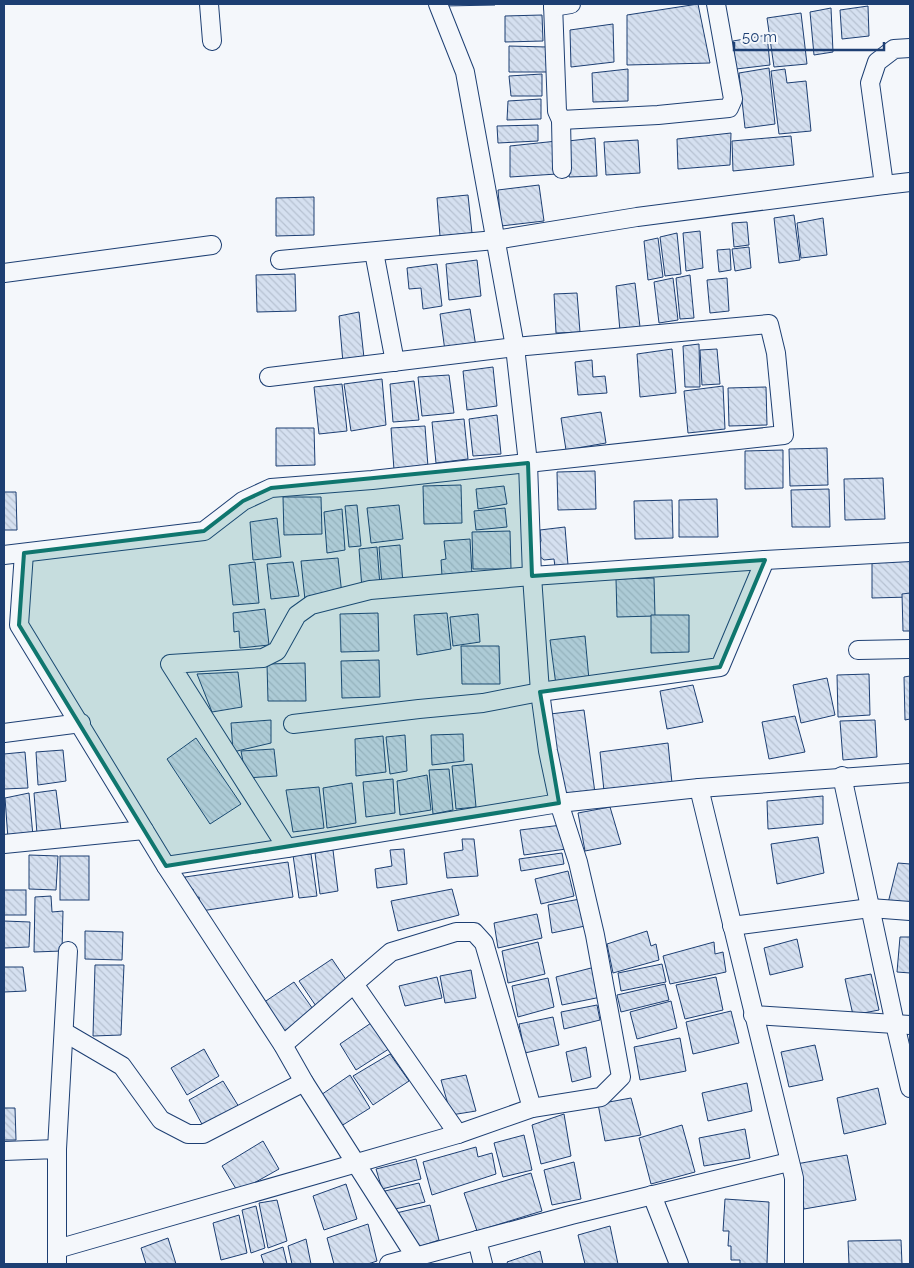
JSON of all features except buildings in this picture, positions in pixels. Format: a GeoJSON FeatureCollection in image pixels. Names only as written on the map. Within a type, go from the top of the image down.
{"type":"FeatureCollection","features":[{"type":"Feature","properties":{"kind":"street"},"geometry":{"type":"LineString","coordinates":[[209,4],[212,40]]}},
{"type":"Feature","properties":{"kind":"street"},"geometry":{"type":"LineString","coordinates":[[68,951],[57,1149],[57,1256],[356,1163],[458,1134],[532,1108],[601,1097],[621,1077],[595,935],[578,862],[559,803],[548,751],[540,692],[532,576],[528,463],[515,347],[464,72],[438,4]]}},
{"type":"Feature","properties":{"kind":"street"},"geometry":{"type":"LineString","coordinates":[[562,169],[561,120],[557,111],[553,5],[571,4]]}},
{"type":"Feature","properties":{"kind":"street"},"geometry":{"type":"LineString","coordinates":[[561,120],[658,115],[728,108],[733,99],[716,4]]}},
{"type":"Feature","properties":{"kind":"street"},"geometry":{"type":"LineString","coordinates":[[884,185],[870,83],[877,62],[894,49],[910,48]]}},
{"type":"Feature","properties":{"kind":"street"},"geometry":{"type":"LineString","coordinates":[[280,260],[495,240],[637,217],[910,182]]}},
{"type":"Feature","properties":{"kind":"street"},"geometry":{"type":"LineString","coordinates":[[4,273],[212,245]]}},
{"type":"Feature","properties":{"kind":"street"},"geometry":{"type":"LineString","coordinates":[[374,252],[395,362]]}},
{"type":"Feature","properties":{"kind":"street"},"geometry":{"type":"LineString","coordinates":[[4,556],[204,531],[242,501],[271,488],[372,480],[784,435],[776,353],[769,324],[515,347],[269,377]]}},
{"type":"Feature","properties":{"kind":"street"},"geometry":{"type":"LineString","coordinates":[[287,848],[170,664],[263,658],[277,651],[296,615],[311,605],[370,590],[532,576],[910,552]]}},
{"type":"Feature","properties":{"kind":"street"},"geometry":{"type":"LineString","coordinates":[[24,553],[19,625],[166,866],[283,1045],[304,1082],[415,1256]]}},
{"type":"Feature","properties":{"kind":"street"},"geometry":{"type":"LineString","coordinates":[[293,724],[483,703],[540,692],[720,667],[766,560]]}},
{"type":"Feature","properties":{"kind":"street"},"geometry":{"type":"LineString","coordinates":[[858,650],[910,649]]}},
{"type":"Feature","properties":{"kind":"street"},"geometry":{"type":"LineString","coordinates":[[4,733],[80,723]]}},
{"type":"Feature","properties":{"kind":"street"},"geometry":{"type":"LineString","coordinates":[[166,866],[559,803],[699,788],[842,776],[910,773]]}},
{"type":"Feature","properties":{"kind":"street"},"geometry":{"type":"LineString","coordinates":[[842,776],[870,908],[903,1024],[910,1088]]}},
{"type":"Feature","properties":{"kind":"street"},"geometry":{"type":"LineString","coordinates":[[699,788],[794,1178],[794,1264]]}},
{"type":"Feature","properties":{"kind":"street"},"geometry":{"type":"LineString","coordinates":[[4,844],[144,830]]}},
{"type":"Feature","properties":{"kind":"street"},"geometry":{"type":"LineString","coordinates":[[732,926],[870,908],[910,911]]}},
{"type":"Feature","properties":{"kind":"street"},"geometry":{"type":"LineString","coordinates":[[283,1045],[391,952],[456,932],[474,932],[484,943],[532,1108]]}},
{"type":"Feature","properties":{"kind":"street"},"geometry":{"type":"LineString","coordinates":[[354,984],[458,1134]]}},
{"type":"Feature","properties":{"kind":"street"},"geometry":{"type":"LineString","coordinates":[[753,1015],[903,1024]]}},
{"type":"Feature","properties":{"kind":"street"},"geometry":{"type":"LineString","coordinates":[[64,1032],[122,1066],[161,1120],[188,1134],[203,1134],[304,1082]]}},
{"type":"Feature","properties":{"kind":"street"},"geometry":{"type":"LineString","coordinates":[[4,1151],[57,1149]]}},
{"type":"Feature","properties":{"kind":"street"},"geometry":{"type":"LineString","coordinates":[[389,1264],[652,1195],[790,1162]]}},
{"type":"Feature","properties":{"kind":"street"},"geometry":{"type":"LineString","coordinates":[[652,1195],[679,1264]]}},
{"type":"Feature","properties":{"kind":"street"},"geometry":{"type":"LineString","coordinates":[[477,1240],[483,1264]]}},
{"type":"Feature","properties":{"kind":"highlighted area"},"geometry":{"type":"Polygon","coordinates":[[[528,463],[532,576],[765,560],[720,667],[540,692],[559,803],[166,866],[19,625],[24,553],[204,531],[243,501],[271,488],[528,463]]]}}]}
